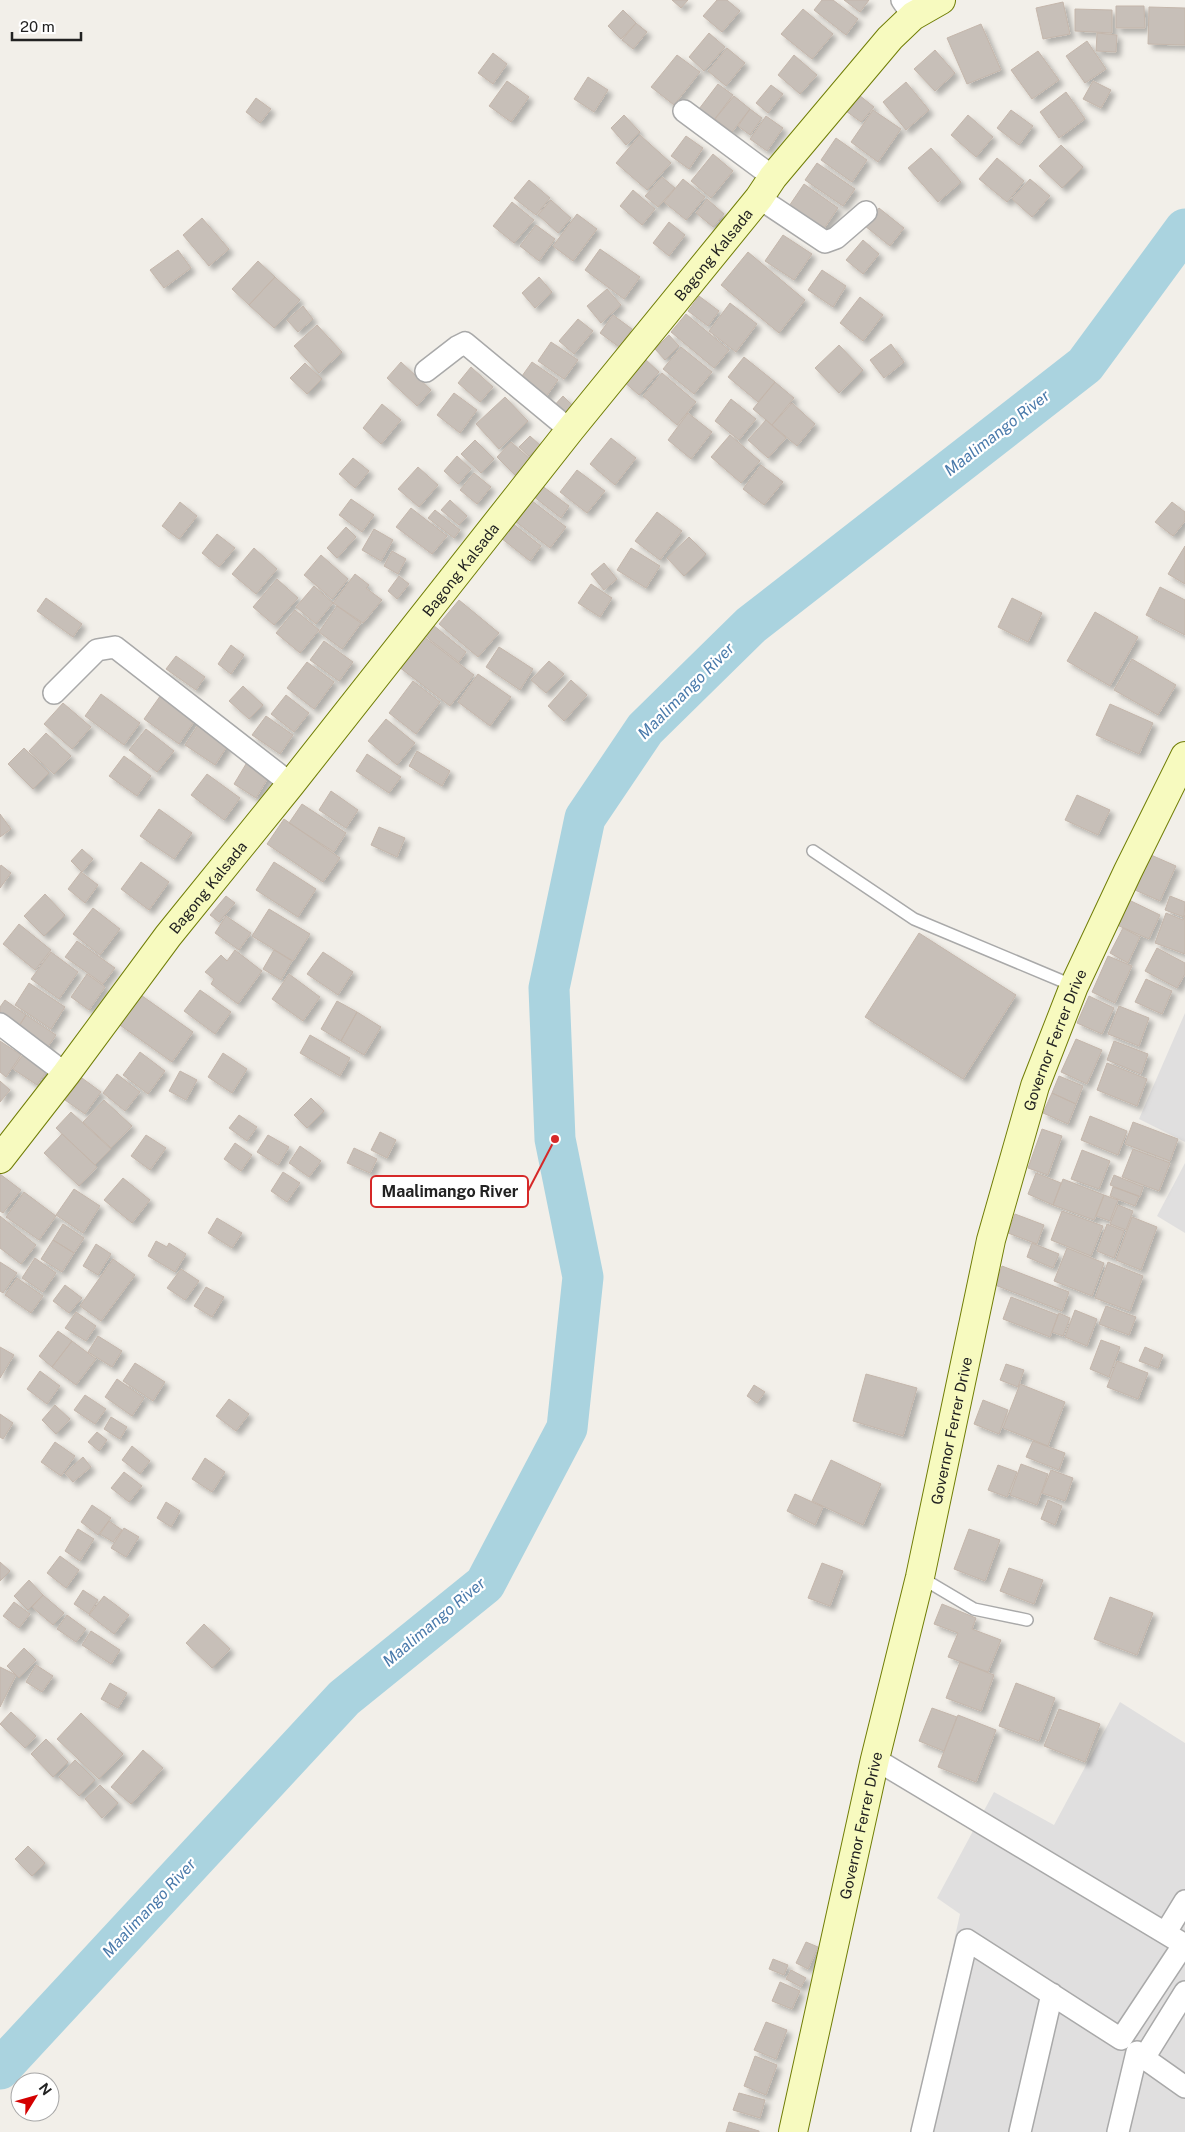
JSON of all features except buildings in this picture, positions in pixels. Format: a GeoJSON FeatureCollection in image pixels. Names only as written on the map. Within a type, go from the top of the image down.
{"type":"FeatureCollection","features":[{"type":"Feature","properties":{"kind":"street","name":"Bagong Kalsada"},"geometry":{"type":"LineString","coordinates":[[0,1159],[66,1074],[168,936],[291,784],[570,430],[766,187],[890,38],[908,8],[940,0]]}},
{"type":"Feature","properties":{"kind":"street"},"geometry":{"type":"LineString","coordinates":[[684,111],[825,242],[836,238],[866,212]]}},
{"type":"Feature","properties":{"kind":"street"},"geometry":{"type":"LineString","coordinates":[[426,372],[457,347],[465,343],[570,430]]}},
{"type":"Feature","properties":{"kind":"street"},"geometry":{"type":"LineString","coordinates":[[54,693],[97,650],[114,647],[291,784]]}},
{"type":"Feature","properties":{"kind":"street","name":"Governor Ferrer Drive"},"geometry":{"type":"LineString","coordinates":[[793,2132],[875,1759],[920,1577],[991,1240],[1034,1086],[1074,986],[1185,756]]}},
{"type":"Feature","properties":{"kind":"street"},"geometry":{"type":"LineString","coordinates":[[0,1024],[66,1074]]}},
{"type":"Feature","properties":{"kind":"street"},"geometry":{"type":"LineString","coordinates":[[875,1759],[1178,1940]]}},
{"type":"Feature","properties":{"kind":"street"},"geometry":{"type":"LineString","coordinates":[[1118,2132],[1134,2049],[1178,1940],[1185,1901]]}},
{"type":"Feature","properties":{"kind":"street"},"geometry":{"type":"LineString","coordinates":[[922,2132],[967,1940],[1134,2049],[1185,2087]]}},
{"type":"Feature","properties":{"kind":"street"},"geometry":{"type":"LineString","coordinates":[[1134,2049],[1185,1992]]}},
{"type":"Feature","properties":{"kind":"street"},"geometry":{"type":"LineString","coordinates":[[1020,2132],[1052,1994]]}},
{"type":"Feature","properties":{"kind":"lane"},"geometry":{"type":"LineString","coordinates":[[813,851],[914,919],[1074,986]]}},
{"type":"Feature","properties":{"kind":"lane"},"geometry":{"type":"LineString","coordinates":[[920,1577],[974,1609],[1027,1620]]}},
{"type":"Feature","properties":{"kind":"shaded area"},"geometry":{"type":"Polygon","coordinates":[[[1185,1013],[1185,1142],[1139,1119],[1185,1013]]]}},
{"type":"Feature","properties":{"kind":"shaded area"},"geometry":{"type":"Polygon","coordinates":[[[1185,1163],[1185,1233],[1157,1216],[1185,1163]]]}},
{"type":"Feature","properties":{"kind":"shaded area"},"geometry":{"type":"Polygon","coordinates":[[[1120,1702],[1185,1743],[1185,2132],[912,2132],[960,1914],[937,1898],[994,1792],[1054,1825],[1120,1702]]]}},
{"type":"Feature","properties":{"kind":"waterway","name":"Maalimango River"},"geometry":{"type":"LineString","coordinates":[[0,2069],[344,1698],[485,1584],[567,1428],[583,1277],[555,1139],[549,988],[585,818],[645,729],[751,625],[1085,365],[1185,229]]}},
{"type":"Feature","properties":{"kind":"place","name":"Maalimango River"},"geometry":{"type":"Point","coordinates":[555,1139]}}]}
